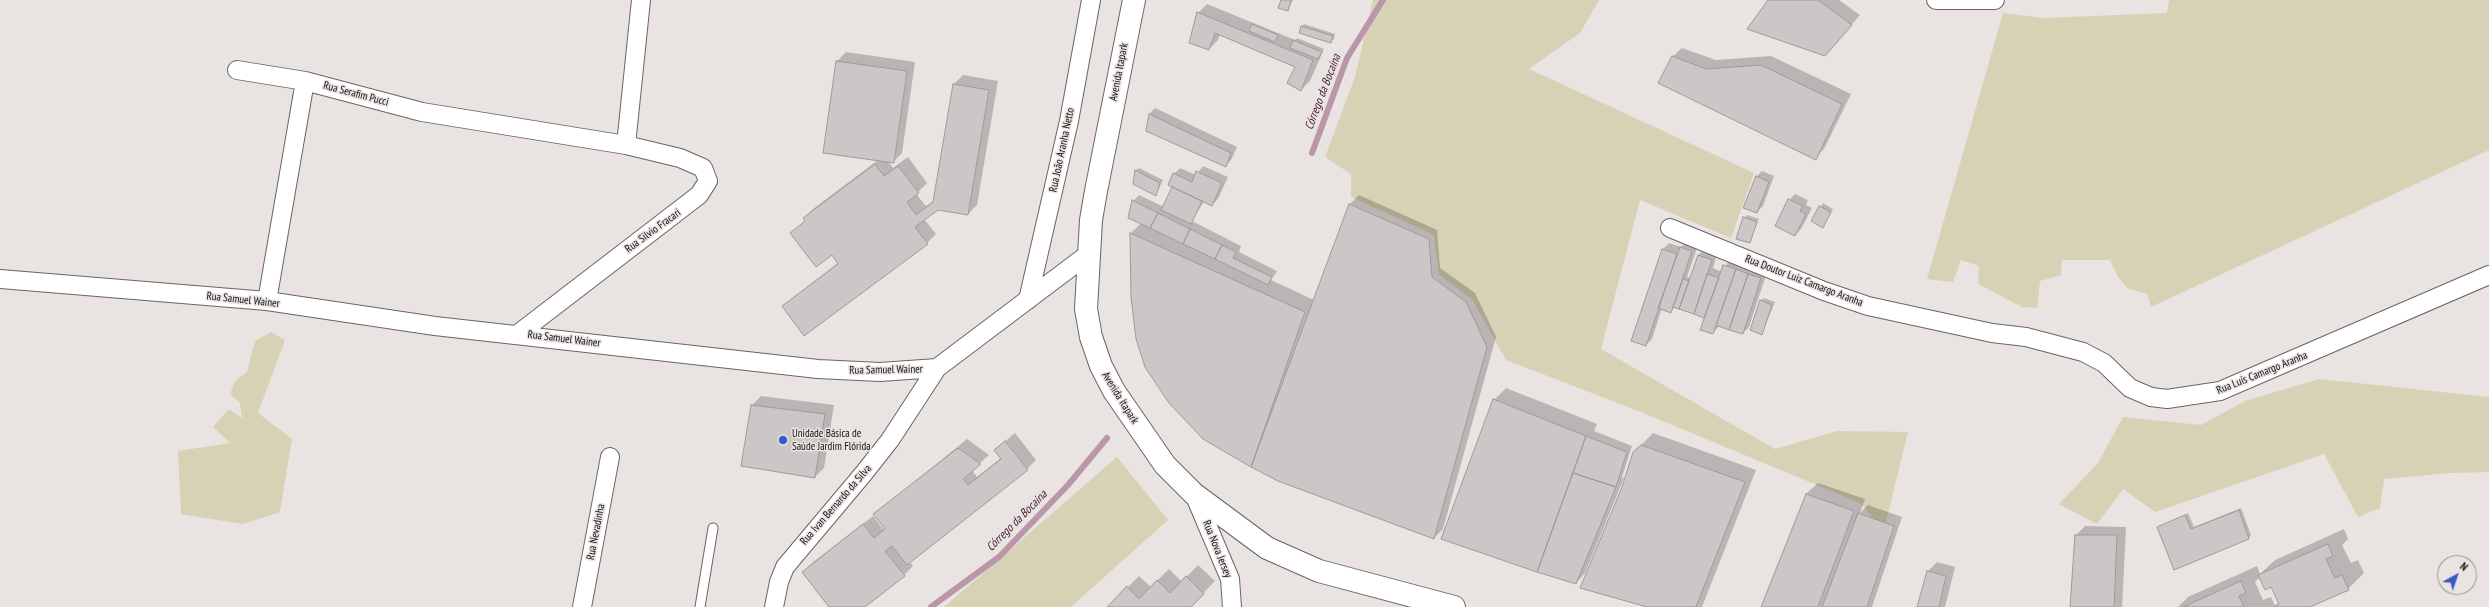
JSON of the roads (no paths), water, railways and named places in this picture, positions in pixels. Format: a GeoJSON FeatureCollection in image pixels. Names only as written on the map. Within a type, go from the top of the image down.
{"type":"FeatureCollection","features":[{"type":"Feature","properties":{"kind":"main road","name":"Avenida Itapark"},"geometry":{"type":"LineString","coordinates":[[1134,0],[1096,191],[1086,309],[1091,337],[1101,366],[1114,391],[1165,465],[1194,494],[1267,548],[1319,571],[1454,607]]}},
{"type":"Feature","properties":{"kind":"street","name":"Rua João Aranha Netto"},"geometry":{"type":"LineString","coordinates":[[1028,300],[1069,120],[1091,0]]}},
{"type":"Feature","properties":{"kind":"street"},"geometry":{"type":"LineString","coordinates":[[1936,0],[1995,0]]}},
{"type":"Feature","properties":{"kind":"street"},"geometry":{"type":"LineString","coordinates":[[626,145],[638,2]]}},
{"type":"Feature","properties":{"kind":"street","name":"Rua Serafim Pucci"},"geometry":{"type":"LineString","coordinates":[[237,70],[305,81],[422,112],[626,145]]}},
{"type":"Feature","properties":{"kind":"street"},"geometry":{"type":"LineString","coordinates":[[268,301],[305,81]]}},
{"type":"Feature","properties":{"kind":"street","name":"Rua Silvio Fracari"},"geometry":{"type":"LineString","coordinates":[[518,334],[609,262],[670,219],[705,188],[708,181],[707,175],[703,168],[696,163],[626,145]]}},
{"type":"Feature","properties":{"kind":"street","name":"Rua Doutor Luiz Camargo Aranha"},"geometry":{"type":"LineString","coordinates":[[1670,228],[1832,294],[1868,306],[1942,321]]}},
{"type":"Feature","properties":{"kind":"street","name":"Rua Samuel Wainer"},"geometry":{"type":"LineString","coordinates":[[0,279],[268,301],[435,326],[518,334],[818,369],[880,372],[937,368],[1091,252]]}},
{"type":"Feature","properties":{"kind":"street","name":"Rua Luís Camargo Aranha"},"geometry":{"type":"LineString","coordinates":[[1942,321],[2064,345],[2083,352],[2104,363],[2130,388],[2138,393],[2151,397],[2168,399],[2190,397],[2220,391],[2489,276]]}},
{"type":"Feature","properties":{"kind":"street","name":"Rua Ivan Bernardo da Silva"},"geometry":{"type":"LineString","coordinates":[[774,607],[779,582],[785,567],[869,468],[937,368]]}},
{"type":"Feature","properties":{"kind":"street","name":"Rua Nevadinha"},"geometry":{"type":"LineString","coordinates":[[582,607],[610,457]]}},
{"type":"Feature","properties":{"kind":"street","name":"Rua Nova Jersey"},"geometry":{"type":"LineString","coordinates":[[1194,494],[1230,580],[1233,607]]}},
{"type":"Feature","properties":{"kind":"lane"},"geometry":{"type":"LineString","coordinates":[[700,607],[713,528]]}},
{"type":"Feature","properties":{"kind":"waterway","name":"Córrego da Bocaina"},"geometry":{"type":"LineString","coordinates":[[1312,153],[1347,58],[1383,0]]}},
{"type":"Feature","properties":{"kind":"waterway","name":"Córrego da Bocaina"},"geometry":{"type":"LineString","coordinates":[[931,607],[999,557],[1068,485],[1107,438]]}},
{"type":"Feature","properties":{"kind":"place","name":"Unidade Básica de Saúde Jardim Flórida"},"geometry":{"type":"Point","coordinates":[783,440]}}]}
